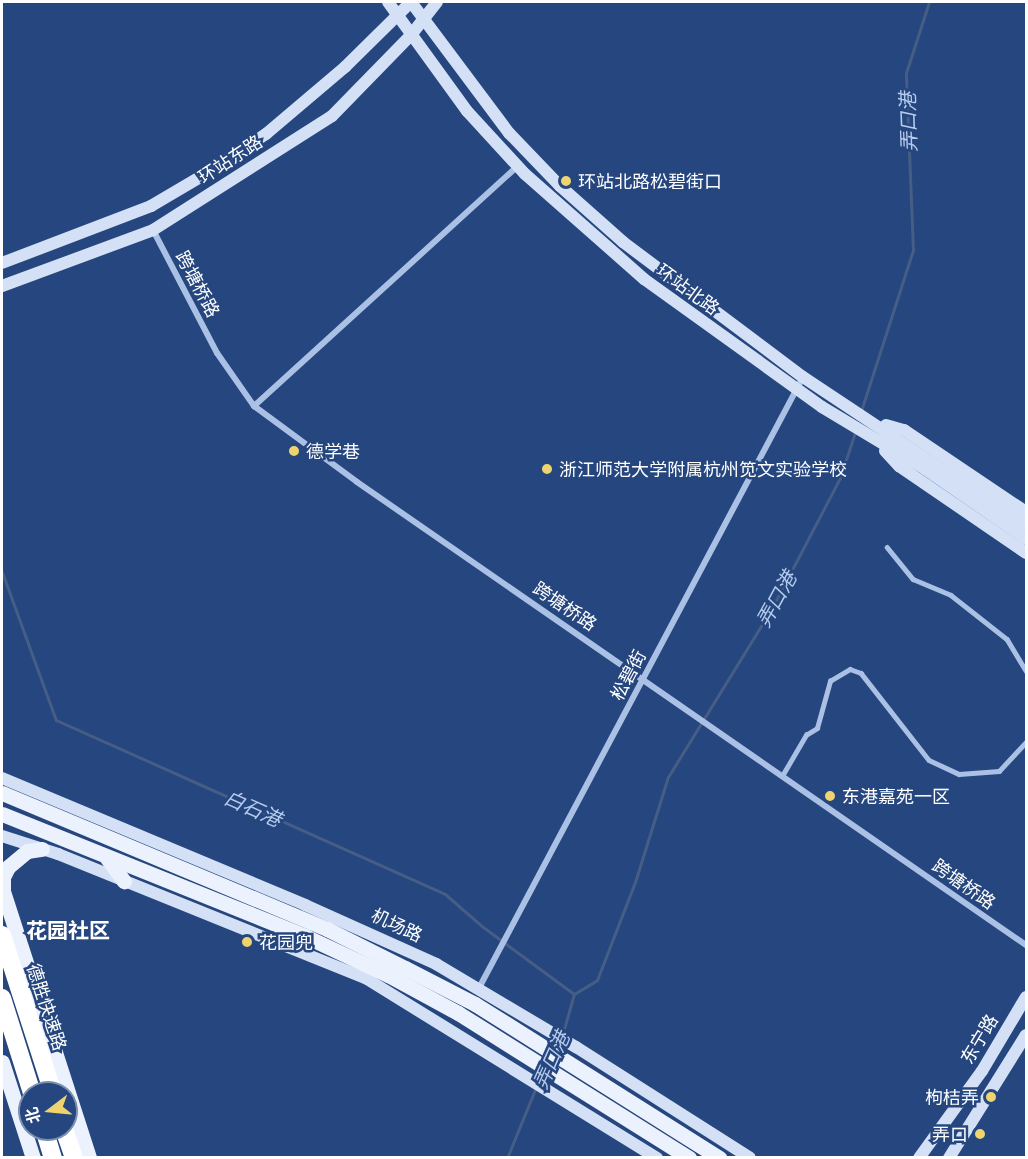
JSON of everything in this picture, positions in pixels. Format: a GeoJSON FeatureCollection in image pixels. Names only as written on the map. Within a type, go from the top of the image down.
{"type":"FeatureCollection","features":[{"type":"Feature","properties":{"kind":"highway","name":"德胜快速路"},"geometry":{"type":"LineString","coordinates":[[2,935],[49,1081]]}},
{"type":"Feature","properties":{"kind":"highway"},"geometry":{"type":"LineString","coordinates":[[2,998],[28,1081]]}},
{"type":"Feature","properties":{"kind":"highway"},"geometry":{"type":"LineString","coordinates":[[48,1141],[53,1158]]}},
{"type":"Feature","properties":{"kind":"highway"},"geometry":{"type":"LineString","coordinates":[[68,1141],[74,1158]]}},
{"type":"Feature","properties":{"kind":"main road","name":"环站北路"},"geometry":{"type":"LineString","coordinates":[[388,2],[467,111],[518,166],[644,279],[797,390],[873,440],[925,469],[1026,539]]}},
{"type":"Feature","properties":{"kind":"main road","name":"环站北路"},"geometry":{"type":"LineString","coordinates":[[411,2],[509,133],[560,186],[623,242],[803,378],[828,390],[1026,525]]}},
{"type":"Feature","properties":{"kind":"main road","name":"环站东路"},"geometry":{"type":"LineString","coordinates":[[2,263],[151,206],[207,173],[266,134],[345,67],[411,2]]}},
{"type":"Feature","properties":{"kind":"main road","name":"环站东路"},"geometry":{"type":"LineString","coordinates":[[2,286],[153,230],[332,116],[411,35],[437,2]]}},
{"type":"Feature","properties":{"kind":"main road"},"geometry":{"type":"LineString","coordinates":[[876,423],[904,430],[1026,512]]}},
{"type":"Feature","properties":{"kind":"main road"},"geometry":{"type":"LineString","coordinates":[[873,440],[899,466],[1026,553]]}},
{"type":"Feature","properties":{"kind":"main road","name":"机场路"},"geometry":{"type":"LineString","coordinates":[[2,778],[207,871],[405,968],[529,1038],[720,1158]]}},
{"type":"Feature","properties":{"kind":"main road","name":"机场路"},"geometry":{"type":"LineString","coordinates":[[2,792],[207,871],[436,964],[576,1047],[750,1158]]}},
{"type":"Feature","properties":{"kind":"main road"},"geometry":{"type":"LineString","coordinates":[[2,814],[305,936],[388,975],[477,1034],[512,1066],[657,1158]]}},
{"type":"Feature","properties":{"kind":"main road"},"geometry":{"type":"LineString","coordinates":[[2,836],[42,849],[320,957],[367,979],[477,1034],[521,1052],[681,1156]]}},
{"type":"Feature","properties":{"kind":"main road"},"geometry":{"type":"LineString","coordinates":[[42,849],[27,851],[8,867],[3,876],[2,891],[89,1158]]}},
{"type":"Feature","properties":{"kind":"main road"},"geometry":{"type":"LineString","coordinates":[[107,858],[124,881]]}},
{"type":"Feature","properties":{"kind":"main road","name":"东宁路"},"geometry":{"type":"LineString","coordinates":[[919,1158],[982,1071],[1026,997]]}},
{"type":"Feature","properties":{"kind":"main road"},"geometry":{"type":"LineString","coordinates":[[949,1158],[1026,1035]]}},
{"type":"Feature","properties":{"kind":"main road"},"geometry":{"type":"LineString","coordinates":[[2,1062],[33,1158]]}},
{"type":"Feature","properties":{"kind":"street"},"geometry":{"type":"LineString","coordinates":[[254,406],[518,166]]}},
{"type":"Feature","properties":{"kind":"street","name":"跨塘桥路"},"geometry":{"type":"LineString","coordinates":[[153,230],[217,354],[254,406],[357,482],[1026,945]]}},
{"type":"Feature","properties":{"kind":"street","name":"松碧街"},"geometry":{"type":"LineString","coordinates":[[479,988],[803,378]]}},
{"type":"Feature","properties":{"kind":"lane"},"geometry":{"type":"LineString","coordinates":[[887,547],[913,579],[951,595],[1007,639],[1026,671]]}},
{"type":"Feature","properties":{"kind":"lane"},"geometry":{"type":"LineString","coordinates":[[782,776],[806,735],[817,728],[830,681],[850,669],[861,673],[929,760],[959,774],[999,771],[1026,742]]}},
{"type":"Feature","properties":{"kind":"waterway","name":"弄口港"},"geometry":{"type":"LineString","coordinates":[[861,411],[913,250],[906,73],[929,2]]}},
{"type":"Feature","properties":{"kind":"waterway","name":"弄口港"},"geometry":{"type":"LineString","coordinates":[[562,1036],[574,994],[597,980],[635,882],[668,777],[773,606],[840,478],[855,432]]}},
{"type":"Feature","properties":{"kind":"waterway","name":"白石港"},"geometry":{"type":"LineString","coordinates":[[2,572],[56,720],[445,894],[483,927],[574,994]]}},
{"type":"Feature","properties":{"kind":"waterway","name":"弄口港"},"geometry":{"type":"LineString","coordinates":[[507,1158],[536,1087]]}},
{"type":"Feature","properties":{"kind":"place","name":"环站北路松碧街口"},"geometry":{"type":"Point","coordinates":[566,181]}},
{"type":"Feature","properties":{"kind":"place","name":"德学巷"},"geometry":{"type":"Point","coordinates":[294,451]}},
{"type":"Feature","properties":{"kind":"place","name":"浙江师范大学附属杭州笕文实验学校"},"geometry":{"type":"Point","coordinates":[547,469]}},
{"type":"Feature","properties":{"kind":"place","name":"东港嘉苑一区"},"geometry":{"type":"Point","coordinates":[830,796]}},
{"type":"Feature","properties":{"kind":"place","name":"花园兜"},"geometry":{"type":"Point","coordinates":[247,942]}},
{"type":"Feature","properties":{"kind":"place","name":"枸桔弄"},"geometry":{"type":"Point","coordinates":[991,1097]}},
{"type":"Feature","properties":{"kind":"place","name":"弄口"},"geometry":{"type":"Point","coordinates":[980,1134]}},
{"type":"Feature","properties":{"kind":"district","name":"花园社区"},"geometry":{"type":"Point","coordinates":[68,930]}}]}
